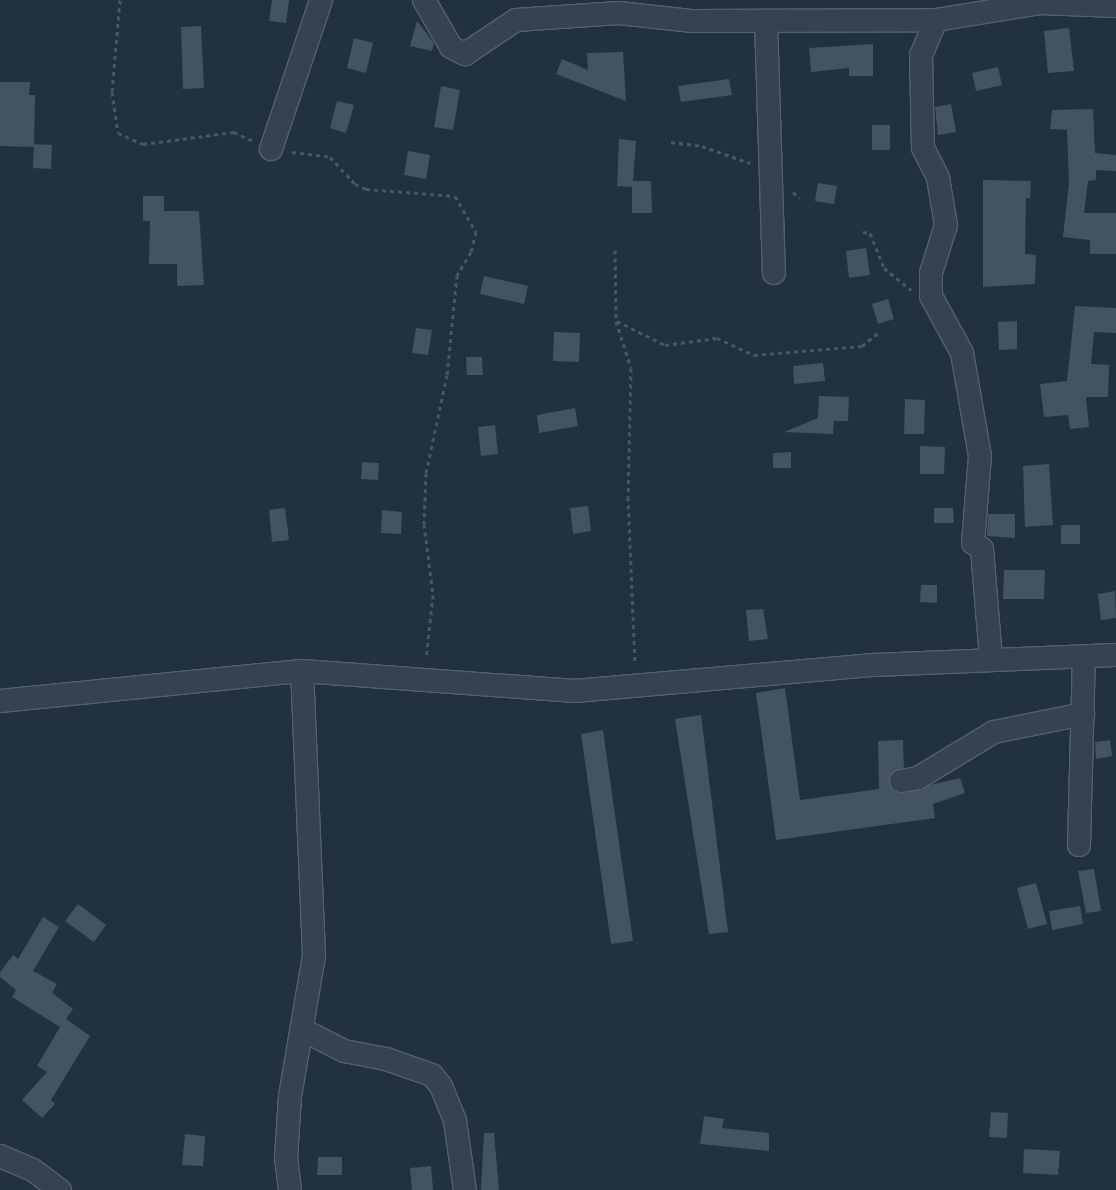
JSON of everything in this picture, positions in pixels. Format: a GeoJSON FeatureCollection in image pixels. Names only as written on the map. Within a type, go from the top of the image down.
{"type":"FeatureCollection","features":[{"type":"Feature","properties":{"kind":"street"},"geometry":{"type":"LineString","coordinates":[[271,149],[321,0]]}},
{"type":"Feature","properties":{"kind":"street"},"geometry":{"type":"LineString","coordinates":[[424,0],[451,47],[465,54],[516,20],[619,13],[691,21],[936,20],[1040,2],[1116,6]]}},
{"type":"Feature","properties":{"kind":"street"},"geometry":{"type":"LineString","coordinates":[[766,20],[774,273]]}},
{"type":"Feature","properties":{"kind":"street"},"geometry":{"type":"LineString","coordinates":[[936,20],[921,55],[923,148],[938,178],[946,225],[931,273],[931,296],[962,353],[980,456],[973,543],[982,548],[991,659]]}},
{"type":"Feature","properties":{"kind":"street"},"geometry":{"type":"LineString","coordinates":[[0,701],[302,671],[424,677],[575,691],[991,659],[1084,659],[1116,655]]}},
{"type":"Feature","properties":{"kind":"street"},"geometry":{"type":"LineString","coordinates":[[1079,845],[1084,659]]}},
{"type":"Feature","properties":{"kind":"street"},"geometry":{"type":"LineString","coordinates":[[290,1190],[286,1158],[290,1096],[305,1031],[314,955],[315,897],[302,671]]}},
{"type":"Feature","properties":{"kind":"street"},"geometry":{"type":"LineString","coordinates":[[901,782],[918,778],[994,732],[1083,714]]}},
{"type":"Feature","properties":{"kind":"street"},"geometry":{"type":"LineString","coordinates":[[305,1031],[344,1051],[386,1059],[432,1075],[441,1086],[455,1121],[465,1190]]}},
{"type":"Feature","properties":{"kind":"street"},"geometry":{"type":"LineString","coordinates":[[0,1156],[32,1170],[60,1190]]}},
{"type":"Feature","properties":{"kind":"path"},"geometry":{"type":"LineString","coordinates":[[671,142],[702,146],[772,170],[800,198]]}},
{"type":"Feature","properties":{"kind":"path"},"geometry":{"type":"LineString","coordinates":[[424,677],[433,595],[424,524],[426,473],[446,375],[457,275],[476,232],[471,219]]}},
{"type":"Feature","properties":{"kind":"path"},"geometry":{"type":"LineString","coordinates":[[862,232],[870,233],[884,268],[938,312]]}},
{"type":"Feature","properties":{"kind":"path"},"geometry":{"type":"LineString","coordinates":[[615,250],[616,321],[631,368],[630,554],[636,640],[633,687]]}},
{"type":"Feature","properties":{"kind":"path"},"geometry":{"type":"LineString","coordinates":[[616,321],[665,344],[717,338],[754,355],[862,346],[878,333]]}},
{"type":"Feature","properties":{"kind":"building"},"geometry":{"type":"Polygon","coordinates":[[[272,0],[289,0],[286,23],[269,21],[272,0]]]}},
{"type":"Feature","properties":{"kind":"building"},"geometry":{"type":"Polygon","coordinates":[[[417,21],[434,43],[432,51],[410,46],[417,21]]]}},
{"type":"Feature","properties":{"kind":"building"},"geometry":{"type":"Polygon","coordinates":[[[201,26],[204,88],[183,89],[181,27],[201,26]]]}},
{"type":"Feature","properties":{"kind":"building"},"geometry":{"type":"Polygon","coordinates":[[[1069,28],[1074,71],[1048,73],[1044,31],[1069,28]]]}},
{"type":"Feature","properties":{"kind":"building"},"geometry":{"type":"Polygon","coordinates":[[[354,38],[373,43],[366,73],[347,68],[354,38]]]}},
{"type":"Feature","properties":{"kind":"building"},"geometry":{"type":"Polygon","coordinates":[[[873,44],[873,76],[849,76],[849,68],[811,72],[809,48],[873,44]]]}},
{"type":"Feature","properties":{"kind":"building"},"geometry":{"type":"Polygon","coordinates":[[[623,52],[626,101],[556,74],[562,59],[588,70],[587,53],[623,52]]]}},
{"type":"Feature","properties":{"kind":"building"},"geometry":{"type":"Polygon","coordinates":[[[998,67],[1002,85],[976,91],[972,73],[998,67]]]}},
{"type":"Feature","properties":{"kind":"building"},"geometry":{"type":"Polygon","coordinates":[[[729,79],[732,95],[681,102],[678,86],[729,79]]]}},
{"type":"Feature","properties":{"kind":"building"},"geometry":{"type":"Polygon","coordinates":[[[0,82],[30,82],[29,95],[35,95],[34,147],[0,146],[0,82]]]}},
{"type":"Feature","properties":{"kind":"building"},"geometry":{"type":"Polygon","coordinates":[[[441,86],[460,90],[453,130],[434,127],[441,86]]]}},
{"type":"Feature","properties":{"kind":"building"},"geometry":{"type":"Polygon","coordinates":[[[337,101],[354,105],[346,133],[330,128],[337,101]]]}},
{"type":"Feature","properties":{"kind":"building"},"geometry":{"type":"Polygon","coordinates":[[[951,104],[956,132],[938,135],[935,107],[951,104]]]}},
{"type":"Feature","properties":{"kind":"building"},"geometry":{"type":"Polygon","coordinates":[[[1093,109],[1095,153],[1116,155],[1116,171],[1096,170],[1096,180],[1088,181],[1084,213],[1116,213],[1116,254],[1090,254],[1090,240],[1063,237],[1069,183],[1067,130],[1050,129],[1052,110],[1093,109]]]}},
{"type":"Feature","properties":{"kind":"building"},"geometry":{"type":"Polygon","coordinates":[[[872,125],[890,125],[890,150],[872,150],[872,125]]]}},
{"type":"Feature","properties":{"kind":"building"},"geometry":{"type":"Polygon","coordinates":[[[619,139],[636,141],[633,181],[651,181],[652,213],[632,213],[632,187],[617,186],[619,139]]]}},
{"type":"Feature","properties":{"kind":"building"},"geometry":{"type":"Polygon","coordinates":[[[34,144],[52,145],[51,169],[33,168],[34,144]]]}},
{"type":"Feature","properties":{"kind":"building"},"geometry":{"type":"Polygon","coordinates":[[[408,151],[430,155],[426,179],[404,175],[408,151]]]}},
{"type":"Feature","properties":{"kind":"building"},"geometry":{"type":"Polygon","coordinates":[[[983,180],[1031,181],[1030,198],[1026,198],[1025,254],[1036,255],[1035,284],[983,287],[983,180]]]}},
{"type":"Feature","properties":{"kind":"building"},"geometry":{"type":"Polygon","coordinates":[[[818,183],[837,186],[834,204],[815,201],[818,183]]]}},
{"type":"Feature","properties":{"kind":"building"},"geometry":{"type":"Polygon","coordinates":[[[143,196],[164,196],[164,211],[199,211],[204,285],[177,286],[177,264],[149,264],[150,221],[143,221],[143,196]]]}},
{"type":"Feature","properties":{"kind":"building"},"geometry":{"type":"Polygon","coordinates":[[[866,248],[870,275],[849,278],[846,251],[866,248]]]}},
{"type":"Feature","properties":{"kind":"building"},"geometry":{"type":"Polygon","coordinates":[[[484,276],[528,286],[524,304],[480,294],[484,276]]]}},
{"type":"Feature","properties":{"kind":"building"},"geometry":{"type":"Polygon","coordinates":[[[888,299],[894,319],[878,324],[872,304],[888,299]]]}},
{"type":"Feature","properties":{"kind":"building"},"geometry":{"type":"Polygon","coordinates":[[[1075,306],[1116,308],[1116,333],[1094,332],[1091,364],[1109,365],[1108,397],[1086,397],[1089,427],[1070,429],[1068,415],[1044,417],[1040,384],[1067,381],[1075,306]]]}},
{"type":"Feature","properties":{"kind":"building"},"geometry":{"type":"Polygon","coordinates":[[[1017,321],[1017,349],[999,350],[998,322],[1017,321]]]}},
{"type":"Feature","properties":{"kind":"building"},"geometry":{"type":"Polygon","coordinates":[[[416,328],[432,330],[428,355],[412,353],[416,328]]]}},
{"type":"Feature","properties":{"kind":"building"},"geometry":{"type":"Polygon","coordinates":[[[554,332],[580,333],[579,362],[553,361],[554,332]]]}},
{"type":"Feature","properties":{"kind":"building"},"geometry":{"type":"Polygon","coordinates":[[[466,357],[482,357],[483,375],[467,375],[466,357]]]}},
{"type":"Feature","properties":{"kind":"building"},"geometry":{"type":"Polygon","coordinates":[[[823,363],[825,381],[794,384],[793,366],[823,363]]]}},
{"type":"Feature","properties":{"kind":"building"},"geometry":{"type":"Polygon","coordinates":[[[819,396],[849,397],[848,421],[834,421],[833,434],[784,432],[818,418],[819,396]]]}},
{"type":"Feature","properties":{"kind":"building"},"geometry":{"type":"Polygon","coordinates":[[[905,399],[925,400],[924,434],[904,434],[905,399]]]}},
{"type":"Feature","properties":{"kind":"building"},"geometry":{"type":"Polygon","coordinates":[[[575,408],[578,426],[539,433],[537,415],[575,408]]]}},
{"type":"Feature","properties":{"kind":"building"},"geometry":{"type":"Polygon","coordinates":[[[495,425],[498,454],[481,456],[478,427],[495,425]]]}},
{"type":"Feature","properties":{"kind":"building"},"geometry":{"type":"Polygon","coordinates":[[[920,446],[945,447],[944,474],[920,474],[920,446]]]}},
{"type":"Feature","properties":{"kind":"building"},"geometry":{"type":"Polygon","coordinates":[[[791,452],[791,468],[773,468],[773,453],[791,452]]]}},
{"type":"Feature","properties":{"kind":"building"},"geometry":{"type":"Polygon","coordinates":[[[362,462],[379,463],[378,480],[361,479],[362,462]]]}},
{"type":"Feature","properties":{"kind":"building"},"geometry":{"type":"Polygon","coordinates":[[[1049,464],[1053,525],[1025,527],[1023,466],[1049,464]]]}},
{"type":"Feature","properties":{"kind":"building"},"geometry":{"type":"Polygon","coordinates":[[[588,506],[591,531],[573,534],[570,508],[588,506]]]}},
{"type":"Feature","properties":{"kind":"building"},"geometry":{"type":"Polygon","coordinates":[[[285,508],[289,540],[272,542],[269,510],[285,508]]]}},
{"type":"Feature","properties":{"kind":"building"},"geometry":{"type":"Polygon","coordinates":[[[934,508],[953,508],[954,523],[934,523],[934,508]]]}},
{"type":"Feature","properties":{"kind":"building"},"geometry":{"type":"Polygon","coordinates":[[[382,510],[402,512],[401,534],[381,533],[382,510]]]}},
{"type":"Feature","properties":{"kind":"building"},"geometry":{"type":"Polygon","coordinates":[[[988,514],[1015,514],[1015,538],[987,536],[988,514]]]}},
{"type":"Feature","properties":{"kind":"building"},"geometry":{"type":"Polygon","coordinates":[[[1061,525],[1080,525],[1080,544],[1061,544],[1061,525]]]}},
{"type":"Feature","properties":{"kind":"building"},"geometry":{"type":"Polygon","coordinates":[[[1004,570],[1045,570],[1044,599],[1003,599],[1004,570]]]}},
{"type":"Feature","properties":{"kind":"building"},"geometry":{"type":"Polygon","coordinates":[[[921,585],[937,585],[937,603],[920,602],[921,585]]]}},
{"type":"Feature","properties":{"kind":"building"},"geometry":{"type":"Polygon","coordinates":[[[1115,591],[1116,618],[1101,620],[1098,594],[1115,591]]]}},
{"type":"Feature","properties":{"kind":"building"},"geometry":{"type":"Polygon","coordinates":[[[763,609],[768,639],[749,641],[746,610],[763,609]]]}},
{"type":"Feature","properties":{"kind":"building"},"geometry":{"type":"Polygon","coordinates":[[[785,688],[800,800],[879,789],[878,741],[903,740],[904,767],[889,777],[896,793],[960,778],[965,793],[933,804],[935,818],[776,840],[756,693],[785,688]]]}},
{"type":"Feature","properties":{"kind":"building"},"geometry":{"type":"Polygon","coordinates":[[[701,715],[728,932],[709,934],[675,719],[701,715]]]}},
{"type":"Feature","properties":{"kind":"building"},"geometry":{"type":"Polygon","coordinates":[[[603,730],[633,941],[611,944],[581,734],[603,730]]]}},
{"type":"Feature","properties":{"kind":"building"},"geometry":{"type":"Polygon","coordinates":[[[1110,740],[1112,756],[1096,759],[1095,742],[1110,740]]]}},
{"type":"Feature","properties":{"kind":"building"},"geometry":{"type":"Polygon","coordinates":[[[1094,869],[1101,911],[1086,913],[1078,871],[1094,869]]]}},
{"type":"Feature","properties":{"kind":"building"},"geometry":{"type":"Polygon","coordinates":[[[1036,883],[1047,924],[1028,929],[1017,888],[1036,883]]]}},
{"type":"Feature","properties":{"kind":"building"},"geometry":{"type":"Polygon","coordinates":[[[78,904],[106,925],[94,942],[65,921],[78,904]]]}},
{"type":"Feature","properties":{"kind":"building"},"geometry":{"type":"Polygon","coordinates":[[[1080,906],[1083,924],[1052,930],[1049,911],[1080,906]]]}},
{"type":"Feature","properties":{"kind":"building"},"geometry":{"type":"Polygon","coordinates":[[[43,917],[59,927],[33,971],[57,984],[52,993],[73,1009],[66,1019],[90,1036],[51,1100],[55,1104],[42,1118],[22,1100],[47,1072],[37,1066],[60,1027],[12,997],[16,990],[0,977],[0,972],[13,955],[18,959],[43,917]]]}},
{"type":"Feature","properties":{"kind":"building"},"geometry":{"type":"Polygon","coordinates":[[[991,1112],[1008,1113],[1007,1138],[989,1137],[991,1112]]]}},
{"type":"Feature","properties":{"kind":"building"},"geometry":{"type":"Polygon","coordinates":[[[704,1116],[724,1119],[722,1128],[769,1133],[769,1151],[700,1144],[704,1116]]]}},
{"type":"Feature","properties":{"kind":"building"},"geometry":{"type":"Polygon","coordinates":[[[484,1133],[494,1133],[499,1190],[481,1190],[484,1133]]]}},
{"type":"Feature","properties":{"kind":"building"},"geometry":{"type":"Polygon","coordinates":[[[185,1134],[205,1136],[203,1166],[182,1165],[185,1134]]]}},
{"type":"Feature","properties":{"kind":"building"},"geometry":{"type":"Polygon","coordinates":[[[1024,1149],[1060,1151],[1058,1175],[1023,1173],[1024,1149]]]}},
{"type":"Feature","properties":{"kind":"building"},"geometry":{"type":"Polygon","coordinates":[[[318,1157],[342,1157],[342,1175],[317,1175],[318,1157]]]}},
{"type":"Feature","properties":{"kind":"building"},"geometry":{"type":"Polygon","coordinates":[[[431,1166],[433,1190],[412,1190],[410,1168],[431,1166]]]}}]}
